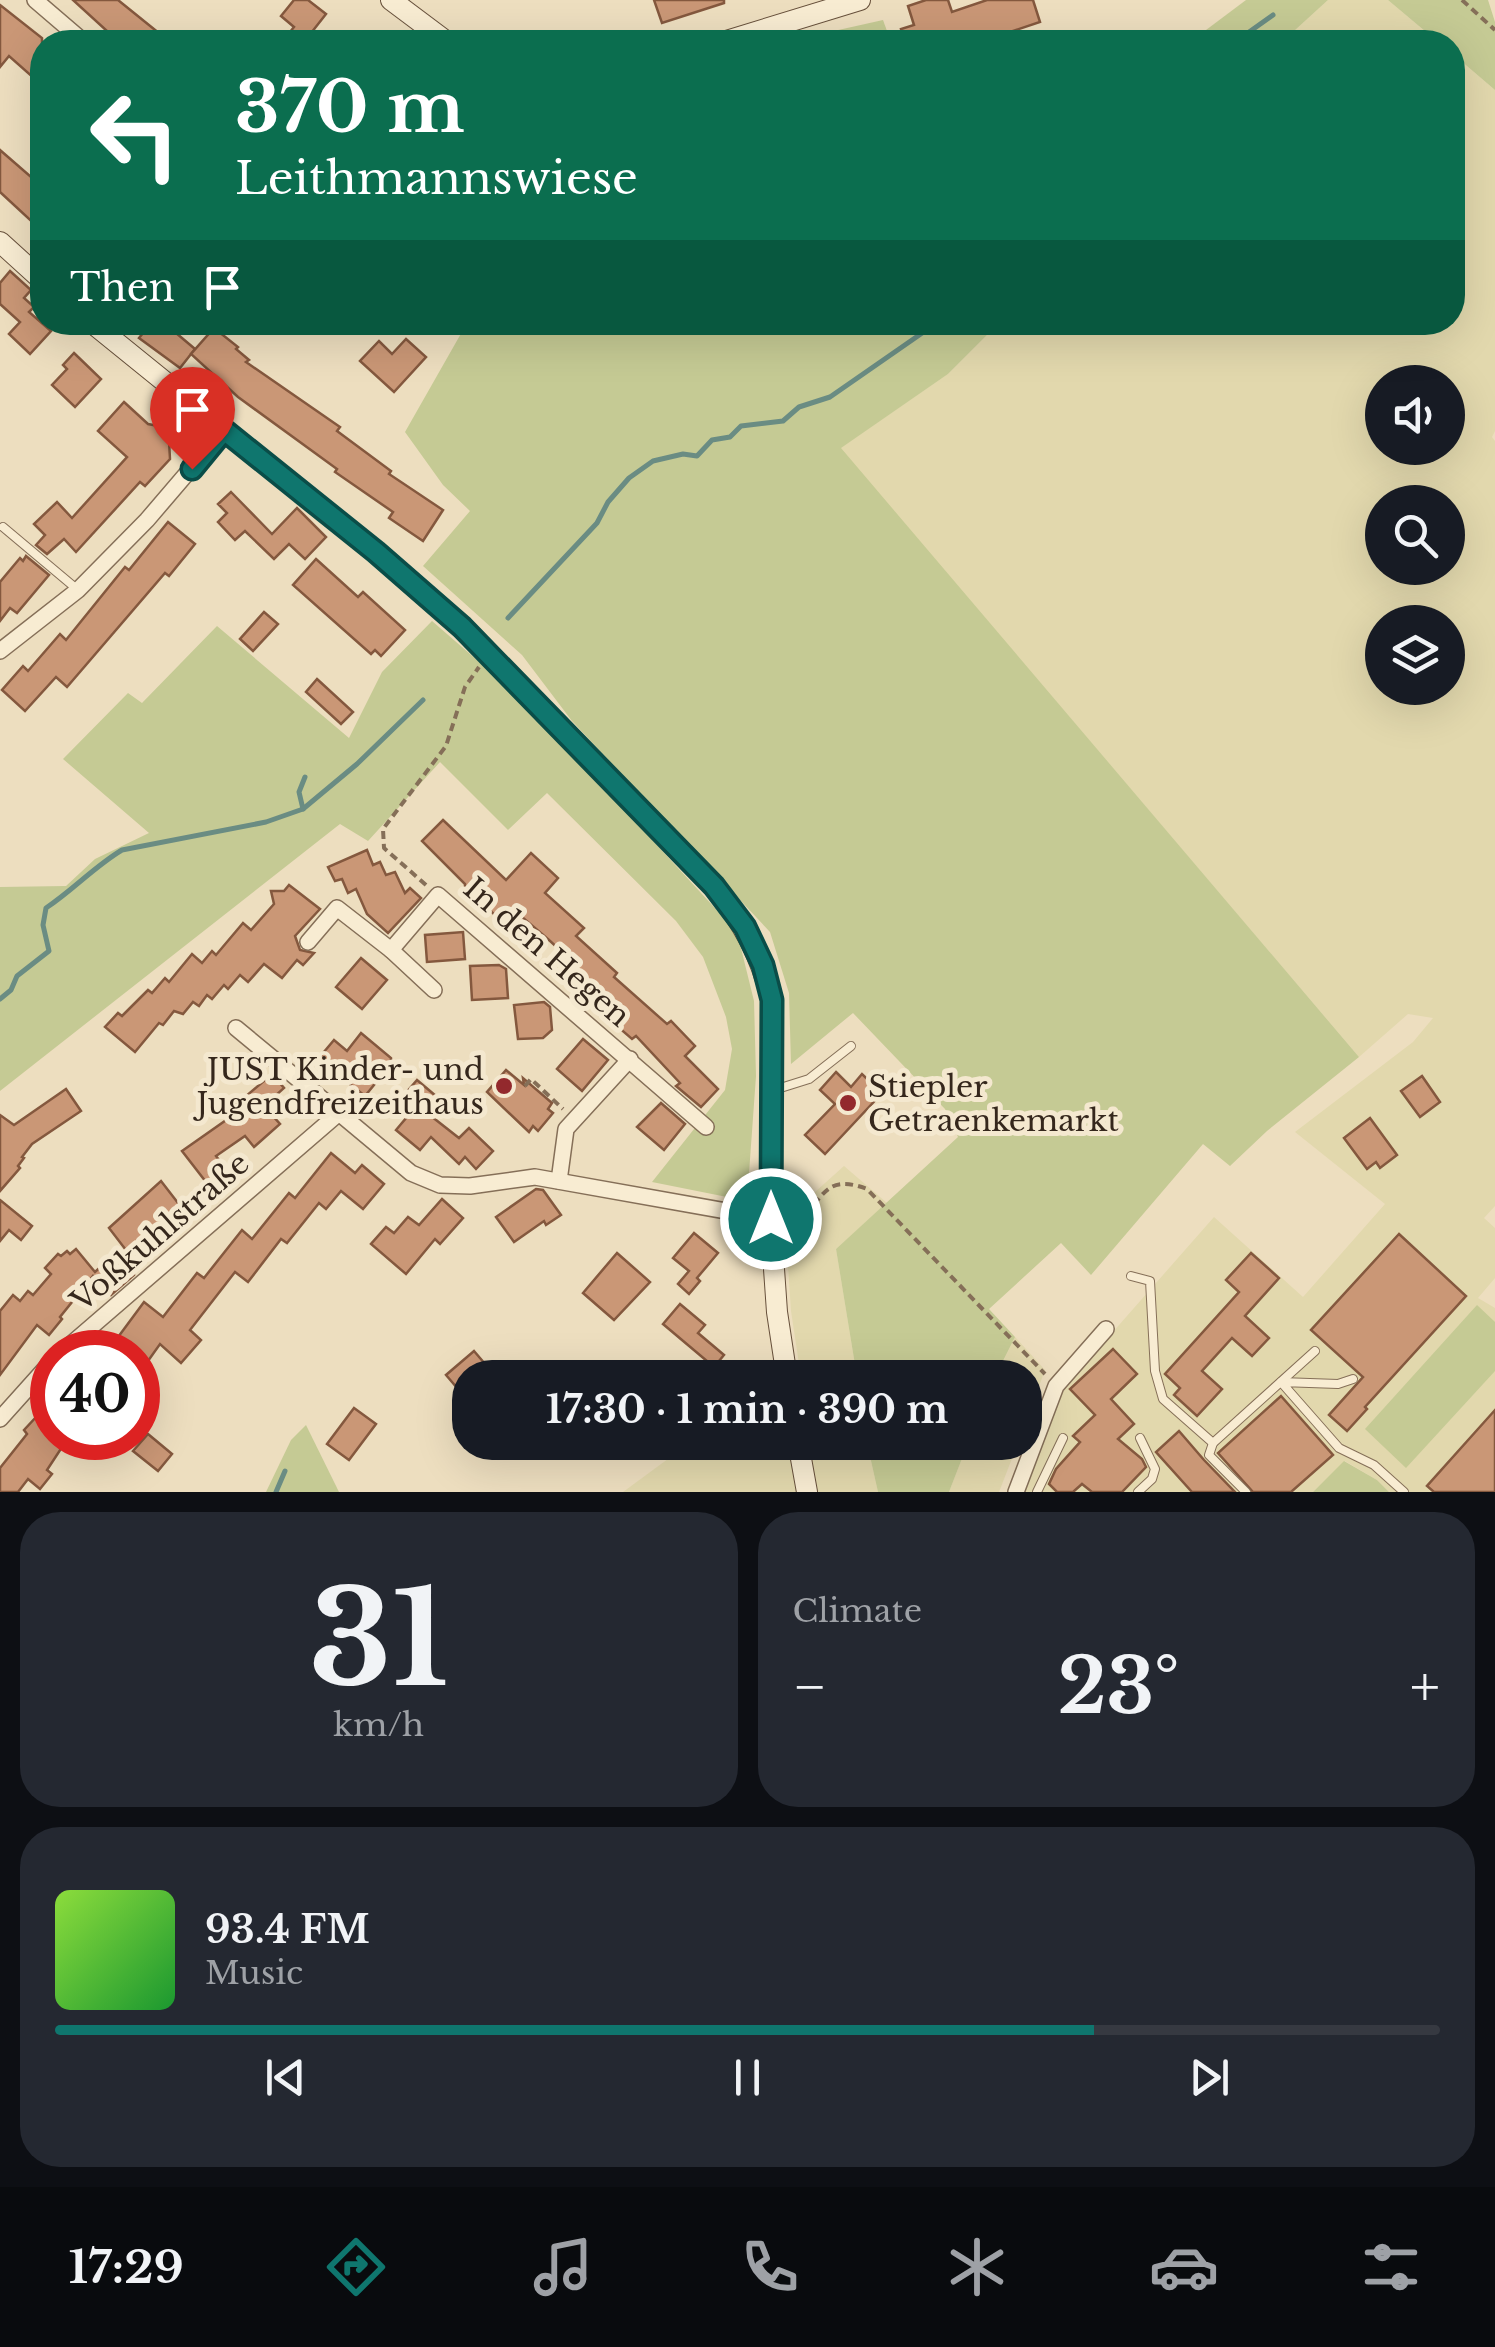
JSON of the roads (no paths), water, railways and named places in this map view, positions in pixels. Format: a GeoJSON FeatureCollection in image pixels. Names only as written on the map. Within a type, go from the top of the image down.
{"type":"FeatureCollection","features":[{"type":"Feature","properties":{"kind":"street"},"geometry":{"type":"LineString","coordinates":[[35,0],[70,30]]}},
{"type":"Feature","properties":{"kind":"street"},"geometry":{"type":"LineString","coordinates":[[390,0],[431,30]]}},
{"type":"Feature","properties":{"kind":"street"},"geometry":{"type":"LineString","coordinates":[[762,30],[860,0]]}},
{"type":"Feature","properties":{"kind":"street"},"geometry":{"type":"LineString","coordinates":[[0,243],[30,269]]}},
{"type":"Feature","properties":{"kind":"street"},"geometry":{"type":"LineString","coordinates":[[107,335],[376,552],[488,654],[714,886],[745,927],[763,965],[772,1000],[771,1219],[784,1360]]}},
{"type":"Feature","properties":{"kind":"street"},"geometry":{"type":"LineString","coordinates":[[0,652],[78,590],[148,520],[224,430]]}},
{"type":"Feature","properties":{"kind":"street","name":"In den Hegen"},"geometry":{"type":"LineString","coordinates":[[391,950],[438,895],[706,1127]]}},
{"type":"Feature","properties":{"kind":"street"},"geometry":{"type":"LineString","coordinates":[[308,942],[338,908],[434,990]]}},
{"type":"Feature","properties":{"kind":"street"},"geometry":{"type":"LineString","coordinates":[[236,1028],[411,1173],[440,1185],[470,1186],[535,1177],[771,1219]]}},
{"type":"Feature","properties":{"kind":"street","name":"In den Hegen"},"geometry":{"type":"LineString","coordinates":[[559,1182],[566,1129],[630,1060]]}},
{"type":"Feature","properties":{"kind":"street","name":"Voßkuhlstraße"},"geometry":{"type":"LineString","coordinates":[[87,1330],[339,1113]]}},
{"type":"Feature","properties":{"kind":"street"},"geometry":{"type":"LineString","coordinates":[[1016,1492],[1056,1386],[1106,1329]]}},
{"type":"Feature","properties":{"kind":"street"},"geometry":{"type":"LineString","coordinates":[[0,1419],[30,1386]]}},
{"type":"Feature","properties":{"kind":"street"},"geometry":{"type":"LineString","coordinates":[[801,1460],[806,1492]]}},
{"type":"Feature","properties":{"kind":"lane"},"geometry":{"type":"LineString","coordinates":[[3,527],[78,590]]}},
{"type":"Feature","properties":{"kind":"lane"},"geometry":{"type":"LineString","coordinates":[[772,1090],[810,1079],[852,1046]]}},
{"type":"Feature","properties":{"kind":"lane"},"geometry":{"type":"LineString","coordinates":[[1130,1276],[1150,1281],[1155,1372],[1163,1399],[1213,1443]]}},
{"type":"Feature","properties":{"kind":"lane"},"geometry":{"type":"LineString","coordinates":[[1246,1492],[1209,1456],[1213,1443],[1315,1352]]}},
{"type":"Feature","properties":{"kind":"lane"},"geometry":{"type":"LineString","coordinates":[[1281,1382],[1338,1384],[1352,1379]]}},
{"type":"Feature","properties":{"kind":"lane"},"geometry":{"type":"LineString","coordinates":[[1281,1382],[1339,1448],[1374,1464],[1404,1492]]}},
{"type":"Feature","properties":{"kind":"lane"},"geometry":{"type":"LineString","coordinates":[[1037,1492],[1063,1438]]}},
{"type":"Feature","properties":{"kind":"lane"},"geometry":{"type":"LineString","coordinates":[[1138,1492],[1152,1479],[1155,1469],[1140,1438]]}},
{"type":"Feature","properties":{"kind":"waterway"},"geometry":{"type":"LineString","coordinates":[[1252,30],[1273,15]]}},
{"type":"Feature","properties":{"kind":"waterway"},"geometry":{"type":"LineString","coordinates":[[508,618],[597,523],[608,502],[629,478],[653,461],[683,454],[697,456],[712,440],[730,437],[741,426],[783,421],[799,407],[830,397],[919,335]]}},
{"type":"Feature","properties":{"kind":"waterway"},"geometry":{"type":"LineString","coordinates":[[0,999],[11,990],[17,976],[49,951],[43,925],[46,908],[112,856],[122,850],[266,822],[303,809],[423,700]]}},
{"type":"Feature","properties":{"kind":"waterway"},"geometry":{"type":"LineString","coordinates":[[303,809],[299,792],[305,777]]}},
{"type":"Feature","properties":{"kind":"waterway"},"geometry":{"type":"LineString","coordinates":[[276,1492],[285,1471]]}},
{"type":"Feature","properties":{"kind":"place","name":"JUST Kinder- und Jugendfreizeithaus"},"geometry":{"type":"Point","coordinates":[504,1086]}},
{"type":"Feature","properties":{"kind":"place","name":"Stiepler Getraenkemarkt"},"geometry":{"type":"Point","coordinates":[848,1103]}}]}
